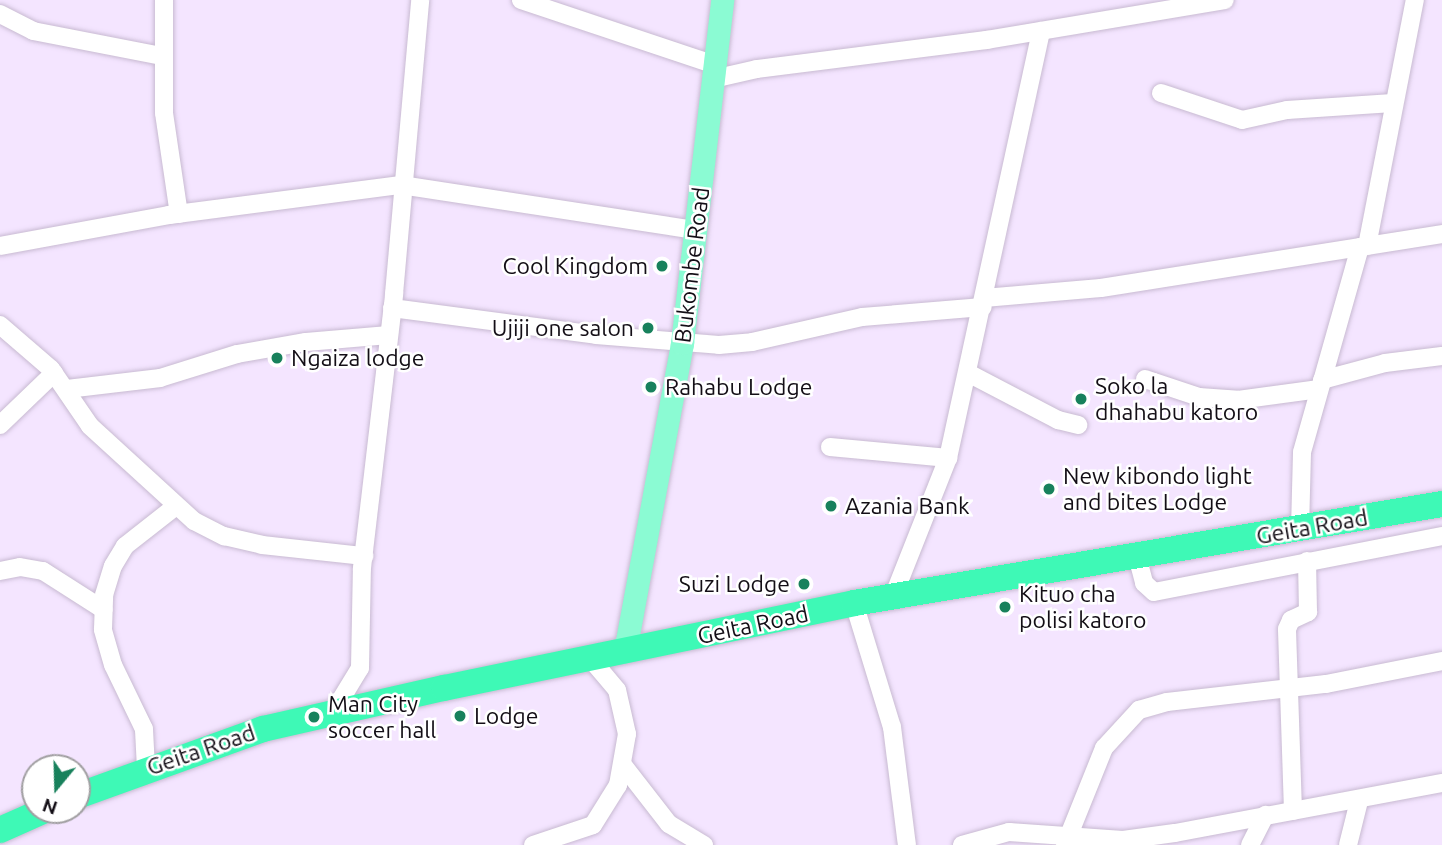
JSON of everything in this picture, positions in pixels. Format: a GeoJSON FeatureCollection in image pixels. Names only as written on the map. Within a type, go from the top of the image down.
{"type":"FeatureCollection","features":[{"type":"Feature","properties":{"kind":"highway","name":"Geita Road"},"geometry":{"type":"LineString","coordinates":[[91,790],[146,768],[263,729],[590,658],[854,603],[1442,504]]}},
{"type":"Feature","properties":{"kind":"highway"},"geometry":{"type":"LineString","coordinates":[[0,830],[21,821]]}},
{"type":"Feature","properties":{"kind":"main road","name":"Bukombe Road"},"geometry":{"type":"LineString","coordinates":[[625,651],[682,343],[722,0]]}},
{"type":"Feature","properties":{"kind":"street"},"geometry":{"type":"LineString","coordinates":[[164,0],[164,113],[179,214]]}},
{"type":"Feature","properties":{"kind":"street"},"geometry":{"type":"LineString","coordinates":[[332,714],[360,668],[364,556],[392,308],[401,185],[420,0]]}},
{"type":"Feature","properties":{"kind":"street"},"geometry":{"type":"LineString","coordinates":[[521,0],[714,72],[1041,31],[1225,0]]}},
{"type":"Feature","properties":{"kind":"street"},"geometry":{"type":"LineString","coordinates":[[1107,0],[1120,16]]}},
{"type":"Feature","properties":{"kind":"street"},"geometry":{"type":"LineString","coordinates":[[1300,529],[1302,452],[1320,384],[1363,247],[1415,0]]}},
{"type":"Feature","properties":{"kind":"street"},"geometry":{"type":"LineString","coordinates":[[0,14],[33,31],[162,56]]}},
{"type":"Feature","properties":{"kind":"street"},"geometry":{"type":"LineString","coordinates":[[892,597],[948,458],[983,302],[996,224],[1041,31]]}},
{"type":"Feature","properties":{"kind":"street"},"geometry":{"type":"LineString","coordinates":[[1161,93],[1242,120],[1287,110],[1393,103]]}},
{"type":"Feature","properties":{"kind":"street"},"geometry":{"type":"LineString","coordinates":[[0,246],[179,214],[401,185],[696,230]]}},
{"type":"Feature","properties":{"kind":"street"},"geometry":{"type":"LineString","coordinates":[[392,308],[682,343],[752,342],[862,317],[1079,291],[1442,234]]}},
{"type":"Feature","properties":{"kind":"street"},"geometry":{"type":"LineString","coordinates":[[0,325],[54,373],[90,426],[176,506],[224,536],[364,556]]}},
{"type":"Feature","properties":{"kind":"street"},"geometry":{"type":"LineString","coordinates":[[67,389],[160,378],[237,354],[306,342],[389,335]]}},
{"type":"Feature","properties":{"kind":"street"},"geometry":{"type":"LineString","coordinates":[[1145,379],[1199,397],[1225,399],[1320,384],[1385,363],[1442,356]]}},
{"type":"Feature","properties":{"kind":"street"},"geometry":{"type":"LineString","coordinates":[[0,425],[54,373]]}},
{"type":"Feature","properties":{"kind":"street"},"geometry":{"type":"LineString","coordinates":[[968,373],[1058,421],[1078,425]]}},
{"type":"Feature","properties":{"kind":"street"},"geometry":{"type":"LineString","coordinates":[[830,447],[948,458]]}},
{"type":"Feature","properties":{"kind":"street"},"geometry":{"type":"LineString","coordinates":[[146,768],[144,729],[113,665],[103,629],[104,610],[113,566],[125,546],[176,506]]}},
{"type":"Feature","properties":{"kind":"street"},"geometry":{"type":"LineString","coordinates":[[1136,556],[1144,583],[1154,592],[1442,536]]}},
{"type":"Feature","properties":{"kind":"street"},"geometry":{"type":"LineString","coordinates":[[1293,811],[1287,629],[1291,620],[1308,612],[1310,604],[1307,561]]}},
{"type":"Feature","properties":{"kind":"street"},"geometry":{"type":"LineString","coordinates":[[0,571],[20,567],[43,571],[104,610]]}},
{"type":"Feature","properties":{"kind":"street"},"geometry":{"type":"LineString","coordinates":[[854,603],[892,727],[907,845]]}},
{"type":"Feature","properties":{"kind":"street"},"geometry":{"type":"LineString","coordinates":[[533,845],[593,825],[606,811],[623,765],[627,734],[617,690],[590,658]]}},
{"type":"Feature","properties":{"kind":"street"},"geometry":{"type":"LineString","coordinates":[[1066,841],[1104,748],[1139,710],[1167,702],[1287,688],[1442,661]]}},
{"type":"Feature","properties":{"kind":"street"},"geometry":{"type":"LineString","coordinates":[[623,765],[669,824],[704,845]]}},
{"type":"Feature","properties":{"kind":"street"},"geometry":{"type":"LineString","coordinates":[[962,845],[995,841],[1009,832],[1066,841],[1123,840],[1359,801],[1442,783]]}},
{"type":"Feature","properties":{"kind":"street"},"geometry":{"type":"LineString","coordinates":[[1349,845],[1359,801]]}},
{"type":"Feature","properties":{"kind":"street"},"geometry":{"type":"LineString","coordinates":[[1251,845],[1265,815]]}},
{"type":"Feature","properties":{"kind":"place","name":"Cool Kingdom"},"geometry":{"type":"Point","coordinates":[662,266]}},
{"type":"Feature","properties":{"kind":"place","name":"Ujiji one salon"},"geometry":{"type":"Point","coordinates":[648,328]}},
{"type":"Feature","properties":{"kind":"place","name":"Ngaiza lodge"},"geometry":{"type":"Point","coordinates":[277,358]}},
{"type":"Feature","properties":{"kind":"place","name":"Rahabu Lodge"},"geometry":{"type":"Point","coordinates":[651,387]}},
{"type":"Feature","properties":{"kind":"place","name":"Soko la dhahabu katoro"},"geometry":{"type":"Point","coordinates":[1081,399]}},
{"type":"Feature","properties":{"kind":"place","name":"New kibondo light and bites Lodge"},"geometry":{"type":"Point","coordinates":[1049,489]}},
{"type":"Feature","properties":{"kind":"place","name":"Azania Bank"},"geometry":{"type":"Point","coordinates":[831,506]}},
{"type":"Feature","properties":{"kind":"place","name":"Suzi Lodge"},"geometry":{"type":"Point","coordinates":[804,584]}},
{"type":"Feature","properties":{"kind":"place","name":"Kituo cha polisi katoro"},"geometry":{"type":"Point","coordinates":[1005,607]}},
{"type":"Feature","properties":{"kind":"place","name":"Lodge"},"geometry":{"type":"Point","coordinates":[460,716]}},
{"type":"Feature","properties":{"kind":"place","name":"Man City soccer hall"},"geometry":{"type":"Point","coordinates":[314,717]}}]}
